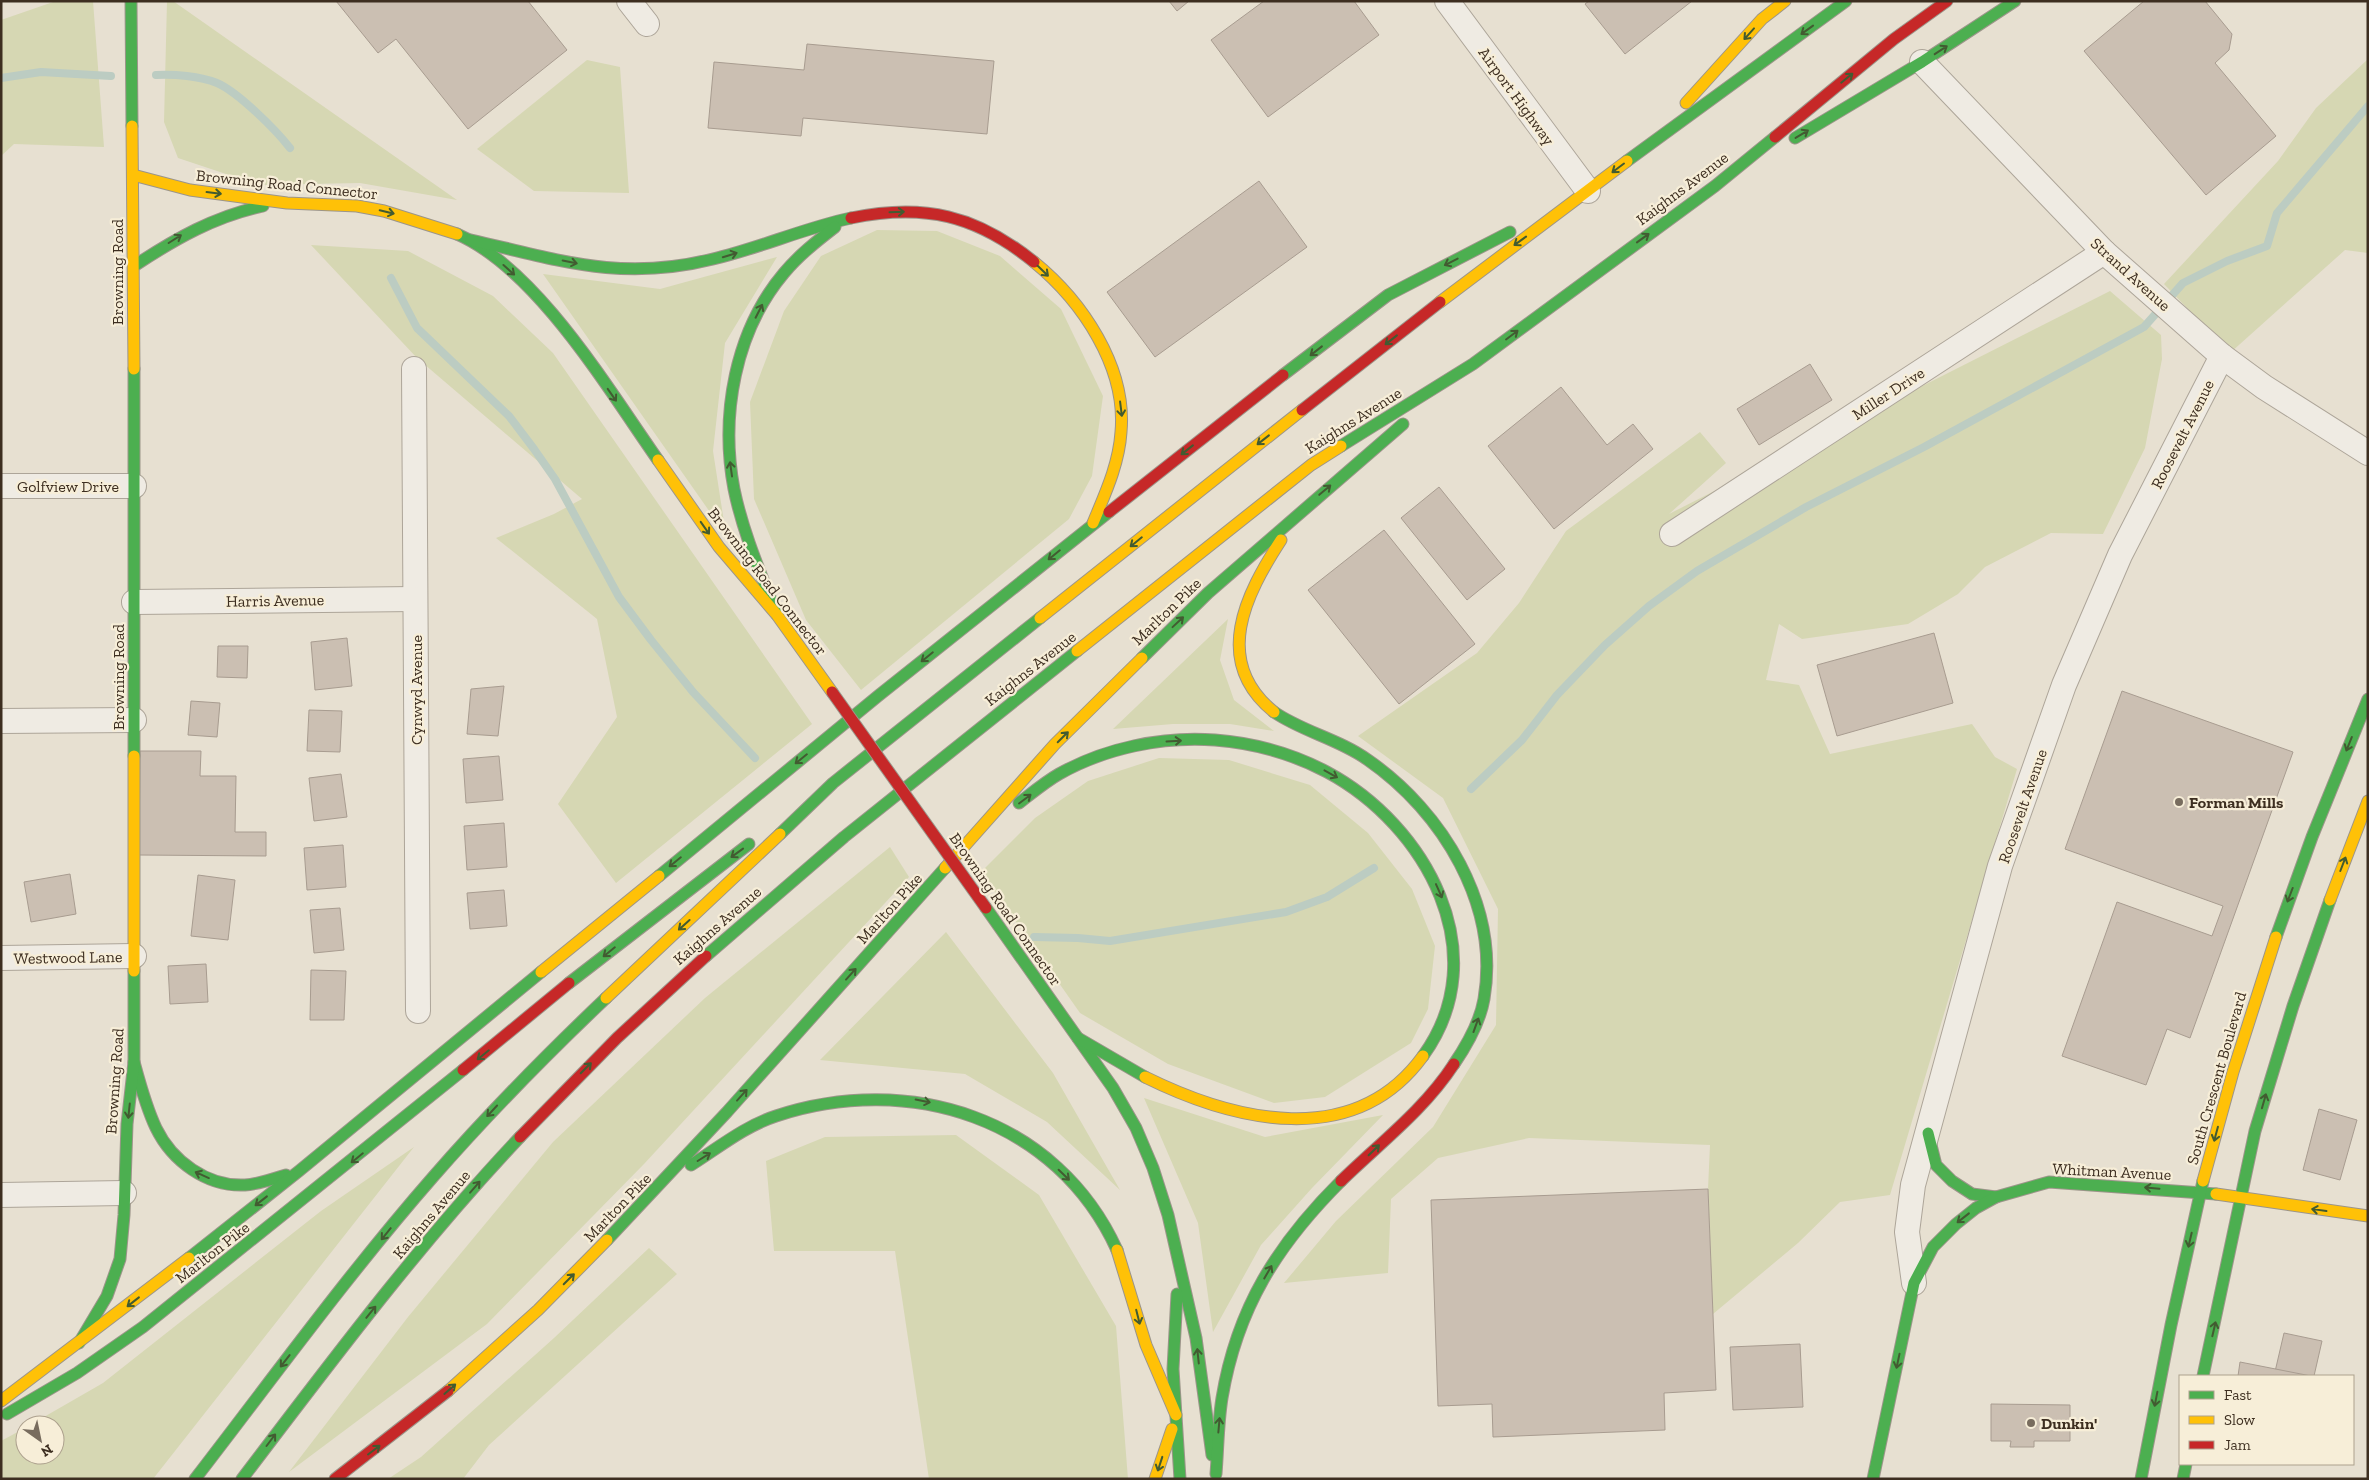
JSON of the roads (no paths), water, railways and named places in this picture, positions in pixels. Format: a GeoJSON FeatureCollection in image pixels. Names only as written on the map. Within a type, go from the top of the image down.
{"type":"FeatureCollection","features":[{"type":"Feature","properties":{"kind":"main road","name":"Browning Road"},"geometry":{"type":"LineString","coordinates":[[79,1343],[115,1277],[123,1238],[127,1124],[134,1062],[134,266],[131,1]]}},
{"type":"Feature","properties":{"kind":"main road"},"geometry":{"type":"LineString","coordinates":[[1648,145],[1762,19],[1785,1]]}},
{"type":"Feature","properties":{"kind":"main road","name":"Kaighns Avenue"},"geometry":{"type":"LineString","coordinates":[[195,1479],[349,1279],[432,1178],[493,1110],[556,1046],[833,783],[1388,342],[1648,145],[1846,1]]}},
{"type":"Feature","properties":{"kind":"main road","name":"Kaighns Avenue"},"geometry":{"type":"LineString","coordinates":[[242,1479],[370,1313],[459,1204],[545,1109],[650,1006],[844,837],[1311,465],[1473,364],[1715,186],[1894,39],[1947,1]]}},
{"type":"Feature","properties":{"kind":"main road"},"geometry":{"type":"LineString","coordinates":[[1715,186],[1922,62],[2015,1]]}},
{"type":"Feature","properties":{"kind":"main road","name":"Browning Road Connector"},"geometry":{"type":"LineString","coordinates":[[133,174],[190,190],[286,202],[357,206],[384,211],[444,228],[471,240],[510,270],[565,328],[719,547],[777,615],[1116,1094],[1142,1141],[1162,1192],[1196,1338],[1204,1408],[1216,1476]]}},
{"type":"Feature","properties":{"kind":"main road"},"geometry":{"type":"LineString","coordinates":[[1,1401],[79,1343],[299,1171],[878,696],[1092,524],[1388,295],[1588,191]]}},
{"type":"Feature","properties":{"kind":"main road"},"geometry":{"type":"LineString","coordinates":[[134,266],[175,239],[210,221],[238,211],[286,202]]}},
{"type":"Feature","properties":{"kind":"main road"},"geometry":{"type":"LineString","coordinates":[[471,240],[587,266],[637,270],[663,268],[714,259],[800,231],[870,214],[908,211],[942,214],[960,218],[985,230],[1021,252],[1040,268],[1085,317],[1098,338],[1113,373],[1122,418],[1119,452],[1092,524]]}},
{"type":"Feature","properties":{"kind":"main road"},"geometry":{"type":"LineString","coordinates":[[777,615],[750,543],[731,471],[729,427],[735,376],[751,326],[776,283],[805,250],[848,218]]}},
{"type":"Feature","properties":{"kind":"main road","name":"Marlton Pike"},"geometry":{"type":"LineString","coordinates":[[335,1479],[413,1421],[538,1310],[662,1183],[1055,744],[1147,652],[1230,573],[1299,512],[1473,364]]}},
{"type":"Feature","properties":{"kind":"main road"},"geometry":{"type":"LineString","coordinates":[[1216,1476],[1224,1386],[1240,1331],[1253,1298],[1268,1270],[1284,1244],[1320,1201],[1428,1098],[1448,1076],[1464,1052],[1477,1023],[1486,981],[1485,940],[1477,904],[1466,876],[1437,828],[1402,787],[1384,771],[1349,749],[1278,714],[1255,694],[1246,678],[1238,645],[1238,629],[1242,610],[1256,579],[1299,512]]}},
{"type":"Feature","properties":{"kind":"main road","name":"South Crescent Boulevard"},"geometry":{"type":"LineString","coordinates":[[2141,1479],[2164,1358],[2201,1192],[2232,1073],[2264,969],[2321,813],[2368,699]]}},
{"type":"Feature","properties":{"kind":"main road"},"geometry":{"type":"LineString","coordinates":[[972,838],[1050,780],[1067,770],[1111,752],[1168,741],[1194,740],[1245,743],[1295,757],[1315,765],[1363,795],[1387,816],[1409,841],[1431,876],[1445,906],[1451,926],[1455,969],[1450,999],[1438,1032],[1415,1067],[1398,1082],[1380,1096],[1347,1110],[1316,1117],[1268,1118],[1218,1108],[1194,1100],[1156,1083],[1128,1069],[1078,1038]]}},
{"type":"Feature","properties":{"kind":"main road","name":"Marlton Pike"},"geometry":{"type":"LineString","coordinates":[[1,1417],[45,1394],[78,1373],[188,1292],[323,1185],[674,898],[833,783]]}},
{"type":"Feature","properties":{"kind":"main road"},"geometry":{"type":"LineString","coordinates":[[2203,1375],[2224,1288],[2238,1199],[2258,1121],[2323,917],[2368,801]]}},
{"type":"Feature","properties":{"kind":"main road"},"geometry":{"type":"LineString","coordinates":[[134,1062],[156,1129],[168,1150],[190,1170],[222,1184],[240,1186],[257,1185],[299,1171]]}},
{"type":"Feature","properties":{"kind":"main road"},"geometry":{"type":"LineString","coordinates":[[662,1183],[752,1127],[775,1116],[822,1103],[858,1098],[890,1097],[933,1104],[976,1116],[1014,1136],[1064,1175],[1092,1206],[1123,1264],[1143,1336],[1176,1415],[1155,1479]]}},
{"type":"Feature","properties":{"kind":"main road"},"geometry":{"type":"LineString","coordinates":[[1928,1133],[1936,1165],[1952,1181],[1972,1194],[1996,1197]]}},
{"type":"Feature","properties":{"kind":"main road","name":"Whitman Avenue"},"geometry":{"type":"LineString","coordinates":[[1873,1479],[1914,1283],[1933,1248],[1944,1236],[1976,1208],[1996,1197],[2049,1182],[2201,1192],[2238,1199],[2368,1216]]}},
{"type":"Feature","properties":{"kind":"main road","name":"Browning Road Connector"},"geometry":{"type":"LineString","coordinates":[[1178,1263],[1173,1369],[1180,1479]]}},
{"type":"Feature","properties":{"kind":"main road"},"geometry":{"type":"LineString","coordinates":[[2183,1479],[2186,1465]]}},
{"type":"Feature","properties":{"kind":"street"},"geometry":{"type":"LineString","coordinates":[[629,1],[647,24]]}},
{"type":"Feature","properties":{"kind":"street","name":"Airport Highway"},"geometry":{"type":"LineString","coordinates":[[1447,1],[1588,191]]}},
{"type":"Feature","properties":{"kind":"street","name":"Strand Avenue"},"geometry":{"type":"LineString","coordinates":[[1922,62],[2104,252],[2151,294],[2222,356],[2264,387],[2368,453]]}},
{"type":"Feature","properties":{"kind":"street","name":"Miller Drive"},"geometry":{"type":"LineString","coordinates":[[1672,534],[2104,252]]}},
{"type":"Feature","properties":{"kind":"street","name":"Roosevelt Avenue"},"geometry":{"type":"LineString","coordinates":[[1914,1283],[1908,1232],[1914,1185],[2000,866],[2064,685],[2120,555],[2222,356]]}},
{"type":"Feature","properties":{"kind":"street","name":"Cynwyd Avenue"},"geometry":{"type":"LineString","coordinates":[[414,369],[418,1012]]}},
{"type":"Feature","properties":{"kind":"street","name":"Golfview Drive"},"geometry":{"type":"LineString","coordinates":[[1,486],[134,486]]}},
{"type":"Feature","properties":{"kind":"street","name":"Harris Avenue"},"geometry":{"type":"LineString","coordinates":[[134,602],[415,599]]}},
{"type":"Feature","properties":{"kind":"street"},"geometry":{"type":"LineString","coordinates":[[1,720],[134,720]]}},
{"type":"Feature","properties":{"kind":"street","name":"Westwood Lane"},"geometry":{"type":"LineString","coordinates":[[1,958],[134,956]]}},
{"type":"Feature","properties":{"kind":"street"},"geometry":{"type":"LineString","coordinates":[[1,1195],[124,1194]]}},
{"type":"Feature","properties":{"kind":"waterway"},"geometry":{"type":"LineString","coordinates":[[1,78],[41,72],[111,76]]}},
{"type":"Feature","properties":{"kind":"waterway"},"geometry":{"type":"LineString","coordinates":[[156,75],[195,77],[217,83],[235,94],[256,112],[290,148]]}},
{"type":"Feature","properties":{"kind":"waterway"},"geometry":{"type":"LineString","coordinates":[[1471,789],[1522,740],[1557,695],[1605,645],[1649,606],[1697,571],[1806,507],[1924,447],[2144,327],[2183,283],[2227,261],[2267,246],[2277,213],[2368,106]]}},
{"type":"Feature","properties":{"kind":"waterway"},"geometry":{"type":"LineString","coordinates":[[391,278],[417,328],[509,416],[534,449],[555,479],[619,597],[651,640],[693,692],[755,758]]}},
{"type":"Feature","properties":{"kind":"waterway"},"geometry":{"type":"LineString","coordinates":[[1034,937],[1110,941],[1286,912],[1327,897],[1374,868]]}},
{"type":"Feature","properties":{"kind":"place","name":"Forman Mills"},"geometry":{"type":"Point","coordinates":[2179,802]}},
{"type":"Feature","properties":{"kind":"place","name":"Dunkin'"},"geometry":{"type":"Point","coordinates":[2031,1423]}}]}
